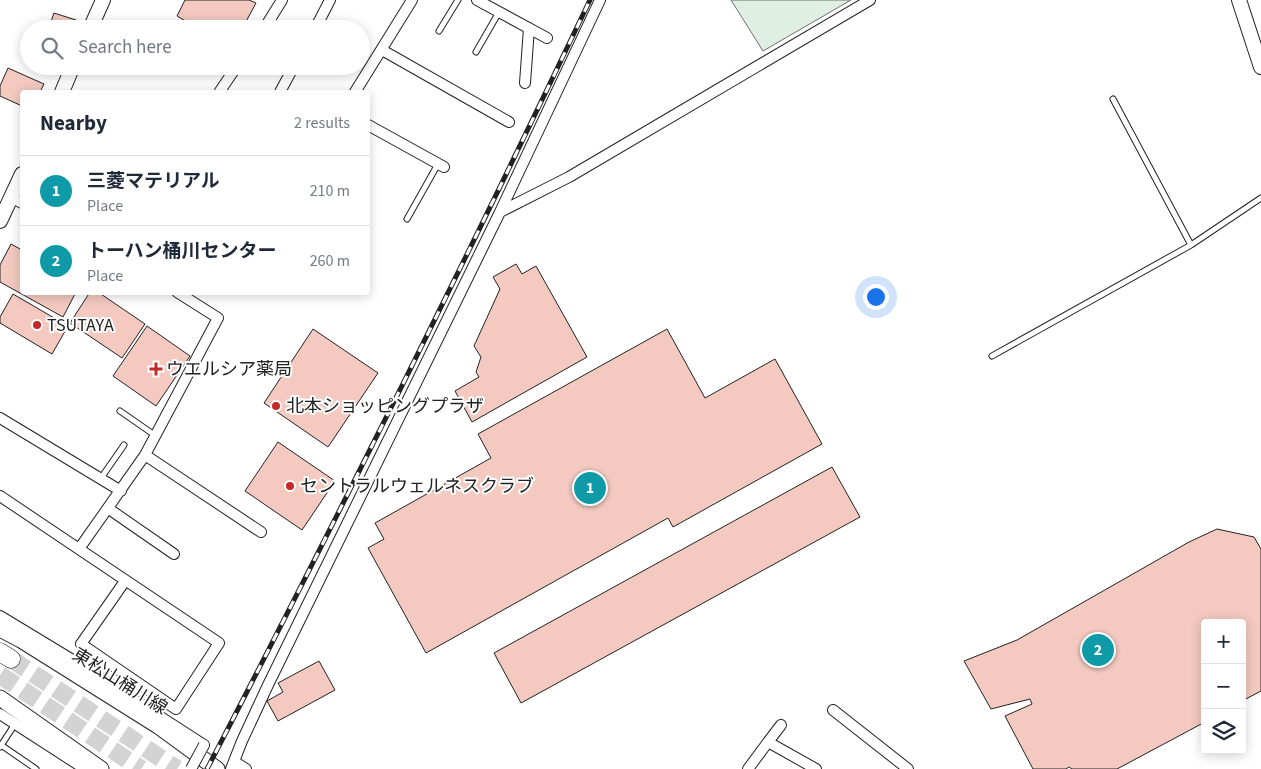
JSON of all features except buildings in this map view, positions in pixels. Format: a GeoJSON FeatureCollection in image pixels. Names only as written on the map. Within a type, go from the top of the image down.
{"type":"FeatureCollection","features":[{"type":"Feature","properties":{"kind":"main road"},"geometry":{"type":"LineString","coordinates":[[94,20],[103,0]]}},
{"type":"Feature","properties":{"kind":"main road"},"geometry":{"type":"LineString","coordinates":[[1239,0],[1260,57]]}},
{"type":"Feature","properties":{"kind":"main road"},"geometry":{"type":"LineString","coordinates":[[63,90],[70,75]]}},
{"type":"Feature","properties":{"kind":"main road"},"geometry":{"type":"LineString","coordinates":[[0,221],[17,200],[20,184]]}},
{"type":"Feature","properties":{"kind":"main road","name":"東松山桶川線"},"geometry":{"type":"LineString","coordinates":[[0,629],[21,640],[158,726],[218,769]]}},
{"type":"Feature","properties":{"kind":"main road"},"geometry":{"type":"LineString","coordinates":[[0,698],[101,769]]}},
{"type":"Feature","properties":{"kind":"street"},"geometry":{"type":"LineString","coordinates":[[270,20],[282,0]]}},
{"type":"Feature","properties":{"kind":"street"},"geometry":{"type":"LineString","coordinates":[[320,20],[330,0]]}},
{"type":"Feature","properties":{"kind":"street"},"geometry":{"type":"LineString","coordinates":[[370,69],[412,0]]}},
{"type":"Feature","properties":{"kind":"street"},"geometry":{"type":"LineString","coordinates":[[477,0],[490,3],[499,12],[547,38]]}},
{"type":"Feature","properties":{"kind":"street"},"geometry":{"type":"LineString","coordinates":[[246,769],[233,765],[242,741],[500,212],[600,0]]}},
{"type":"Feature","properties":{"kind":"street"},"geometry":{"type":"LineString","coordinates":[[500,212],[569,177],[870,0]]}},
{"type":"Feature","properties":{"kind":"street"},"geometry":{"type":"LineString","coordinates":[[525,83],[529,28]]}},
{"type":"Feature","properties":{"kind":"street"},"geometry":{"type":"LineString","coordinates":[[382,50],[509,122]]}},
{"type":"Feature","properties":{"kind":"street"},"geometry":{"type":"LineString","coordinates":[[220,90],[231,75]]}},
{"type":"Feature","properties":{"kind":"street"},"geometry":{"type":"LineString","coordinates":[[281,90],[289,75]]}},
{"type":"Feature","properties":{"kind":"street"},"geometry":{"type":"LineString","coordinates":[[356,90],[366,75]]}},
{"type":"Feature","properties":{"kind":"street"},"geometry":{"type":"LineString","coordinates":[[370,126],[441,166]]}},
{"type":"Feature","properties":{"kind":"street"},"geometry":{"type":"LineString","coordinates":[[80,549],[146,456],[218,318],[182,295]]}},
{"type":"Feature","properties":{"kind":"street"},"geometry":{"type":"LineString","coordinates":[[0,418],[122,491]]}},
{"type":"Feature","properties":{"kind":"street"},"geometry":{"type":"LineString","coordinates":[[146,456],[261,532]]}},
{"type":"Feature","properties":{"kind":"street"},"geometry":{"type":"LineString","coordinates":[[0,496],[218,643],[167,722]]}},
{"type":"Feature","properties":{"kind":"street"},"geometry":{"type":"LineString","coordinates":[[109,509],[174,554]]}},
{"type":"Feature","properties":{"kind":"street"},"geometry":{"type":"LineString","coordinates":[[72,659],[125,581]]}},
{"type":"Feature","properties":{"kind":"street"},"geometry":{"type":"LineString","coordinates":[[0,616],[72,659],[204,745],[192,769]]}},
{"type":"Feature","properties":{"kind":"street"},"geometry":{"type":"LineString","coordinates":[[81,644],[176,709]]}},
{"type":"Feature","properties":{"kind":"street"},"geometry":{"type":"LineString","coordinates":[[833,710],[901,767]]}},
{"type":"Feature","properties":{"kind":"street"},"geometry":{"type":"LineString","coordinates":[[0,714],[86,769]]}},
{"type":"Feature","properties":{"kind":"street"},"geometry":{"type":"LineString","coordinates":[[748,769],[781,725]]}},
{"type":"Feature","properties":{"kind":"street"},"geometry":{"type":"LineString","coordinates":[[768,742],[816,769]]}},
{"type":"Feature","properties":{"kind":"lane"},"geometry":{"type":"LineString","coordinates":[[439,31],[458,0]]}},
{"type":"Feature","properties":{"kind":"lane"},"geometry":{"type":"LineString","coordinates":[[476,52],[499,12]]}},
{"type":"Feature","properties":{"kind":"lane"},"geometry":{"type":"LineString","coordinates":[[1113,99],[1191,245]]}},
{"type":"Feature","properties":{"kind":"lane"},"geometry":{"type":"LineString","coordinates":[[407,219],[441,166]]}},
{"type":"Feature","properties":{"kind":"lane"},"geometry":{"type":"LineString","coordinates":[[992,356],[1191,245],[1261,198]]}},
{"type":"Feature","properties":{"kind":"lane"},"geometry":{"type":"LineString","coordinates":[[120,411],[156,436]]}},
{"type":"Feature","properties":{"kind":"lane"},"geometry":{"type":"LineString","coordinates":[[101,478],[124,445]]}},
{"type":"Feature","properties":{"kind":"lane"},"geometry":{"type":"LineString","coordinates":[[15,724],[0,746],[36,769]]}},
{"type":"Feature","properties":{"kind":"green space"},"geometry":{"type":"Polygon","coordinates":[[[731,0],[851,0],[763,51],[731,0]]]}},
{"type":"Feature","properties":{"kind":"tunnel"},"geometry":{"type":"LineString","coordinates":[[11,659],[177,769]]}},
{"type":"Feature","properties":{"kind":"tunnel"},"geometry":{"type":"LineString","coordinates":[[0,675],[141,769]]}},
{"type":"Feature","properties":{"kind":"railway"},"geometry":{"type":"LineString","coordinates":[[207,769],[402,386],[590,0]]}},
{"type":"Feature","properties":{"kind":"place","name":"TSUTAYA"},"geometry":{"type":"Point","coordinates":[37,325]}},
{"type":"Feature","properties":{"kind":"place","name":"ウエルシア薬局"},"geometry":{"type":"Point","coordinates":[156,369]}},
{"type":"Feature","properties":{"kind":"place","name":"北本ショッピングプラザ"},"geometry":{"type":"Point","coordinates":[276,406]}},
{"type":"Feature","properties":{"kind":"place","name":"セントラルウェルネスクラブ"},"geometry":{"type":"Point","coordinates":[290,486]}},
{"type":"Feature","properties":{"kind":"place","name":"三菱マテリアル"},"geometry":{"type":"Point","coordinates":[590,488]}},
{"type":"Feature","properties":{"kind":"place","name":"トーハン桶川センター"},"geometry":{"type":"Point","coordinates":[1098,650]}}]}
